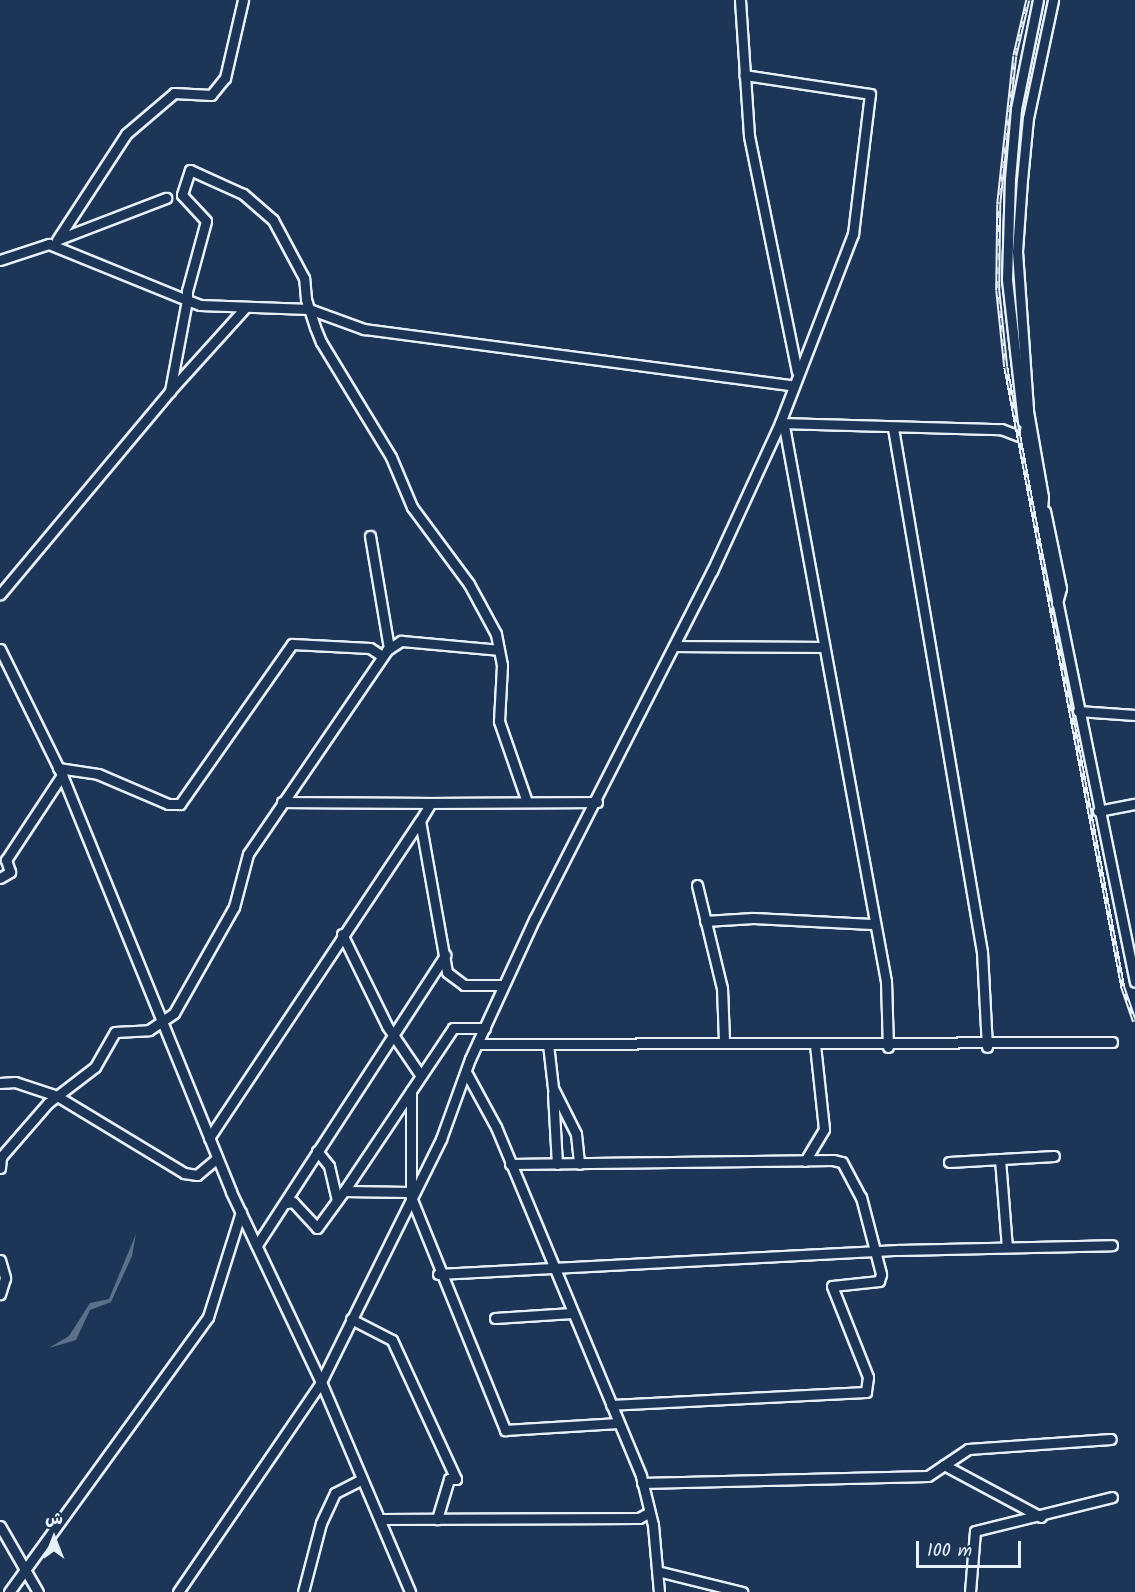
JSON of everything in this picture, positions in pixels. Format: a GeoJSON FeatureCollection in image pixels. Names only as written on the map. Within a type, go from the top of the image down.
{"type":"FeatureCollection","features":[{"type":"Feature","properties":{"kind":"street"},"geometry":{"type":"LineString","coordinates":[[53,242],[126,134],[174,93],[211,95],[225,78],[243,0]]}},
{"type":"Feature","properties":{"kind":"street"},"geometry":{"type":"LineString","coordinates":[[740,0],[749,136],[797,371]]}},
{"type":"Feature","properties":{"kind":"street"},"geometry":{"type":"LineString","coordinates":[[1038,0],[1016,109],[1010,179],[1007,279],[1024,438],[1098,811],[1135,982]]}},
{"type":"Feature","properties":{"kind":"street"},"geometry":{"type":"LineString","coordinates":[[1053,0],[1028,118],[1017,251],[1028,409],[1045,512],[1061,588],[1056,603]]}},
{"type":"Feature","properties":{"kind":"street"},"geometry":{"type":"LineString","coordinates":[[178,1592],[321,1382],[411,1195],[441,1139],[466,1072],[481,1044],[485,1028],[503,985],[597,802],[782,425],[797,371],[853,234],[870,94],[744,75]]}},
{"type":"Feature","properties":{"kind":"street"},"geometry":{"type":"LineString","coordinates":[[170,391],[187,300],[188,277],[206,221],[182,195],[194,170],[268,214],[304,278],[309,309],[321,342],[391,457],[412,507],[469,584],[499,650],[499,721],[527,802]]}},
{"type":"Feature","properties":{"kind":"street"},"geometry":{"type":"LineString","coordinates":[[0,260],[166,198]]}},
{"type":"Feature","properties":{"kind":"street"},"geometry":{"type":"LineString","coordinates":[[53,242],[187,300],[245,308],[309,309],[364,329],[792,385]]}},
{"type":"Feature","properties":{"kind":"street"},"geometry":{"type":"LineString","coordinates":[[0,594],[170,391],[245,308]]}},
{"type":"Feature","properties":{"kind":"street"},"geometry":{"type":"LineString","coordinates":[[791,345],[799,351],[809,345]]}},
{"type":"Feature","properties":{"kind":"street"},"geometry":{"type":"LineString","coordinates":[[1023,427],[1028,409]]}},
{"type":"Feature","properties":{"kind":"street"},"geometry":{"type":"LineString","coordinates":[[782,425],[1001,429],[1024,438]]}},
{"type":"Feature","properties":{"kind":"street"},"geometry":{"type":"LineString","coordinates":[[782,425],[824,647],[872,924],[886,981],[888,1047]]}},
{"type":"Feature","properties":{"kind":"street"},"geometry":{"type":"LineString","coordinates":[[893,428],[982,952],[987,1047]]}},
{"type":"Feature","properties":{"kind":"street"},"geometry":{"type":"LineString","coordinates":[[1041,523],[1045,512]]}},
{"type":"Feature","properties":{"kind":"street"},"geometry":{"type":"LineString","coordinates":[[370,536],[389,648]]}},
{"type":"Feature","properties":{"kind":"street"},"geometry":{"type":"LineString","coordinates":[[164,1025],[225,925],[248,854],[389,648],[410,641],[499,650]]}},
{"type":"Feature","properties":{"kind":"street"},"geometry":{"type":"LineString","coordinates":[[60,772],[98,774],[180,804],[292,644],[370,648],[382,656]]}},
{"type":"Feature","properties":{"kind":"street"},"geometry":{"type":"LineString","coordinates":[[675,645],[824,647]]}},
{"type":"Feature","properties":{"kind":"street"},"geometry":{"type":"LineString","coordinates":[[0,649],[60,772],[217,1158],[321,1382],[380,1519],[407,1589]]}},
{"type":"Feature","properties":{"kind":"street"},"geometry":{"type":"LineString","coordinates":[[1078,711],[1135,715]]}},
{"type":"Feature","properties":{"kind":"street"},"geometry":{"type":"LineString","coordinates":[[0,878],[10,872],[6,860],[60,772]]}},
{"type":"Feature","properties":{"kind":"street"},"geometry":{"type":"LineString","coordinates":[[282,802],[597,802]]}},
{"type":"Feature","properties":{"kind":"street"},"geometry":{"type":"LineString","coordinates":[[209,1138],[342,934],[431,803]]}},
{"type":"Feature","properties":{"kind":"street"},"geometry":{"type":"LineString","coordinates":[[1098,811],[1135,804]]}},
{"type":"Feature","properties":{"kind":"street"},"geometry":{"type":"LineString","coordinates":[[420,821],[445,955],[455,982],[503,985]]}},
{"type":"Feature","properties":{"kind":"street"},"geometry":{"type":"LineString","coordinates":[[697,885],[722,988],[724,1041]]}},
{"type":"Feature","properties":{"kind":"street"},"geometry":{"type":"LineString","coordinates":[[705,921],[753,918],[792,924],[872,924]]}},
{"type":"Feature","properties":{"kind":"street"},"geometry":{"type":"LineString","coordinates":[[342,934],[392,1033],[421,1076]]}},
{"type":"Feature","properties":{"kind":"street"},"geometry":{"type":"LineString","coordinates":[[257,1245],[287,1203],[317,1151],[392,1033],[445,955]]}},
{"type":"Feature","properties":{"kind":"street"},"geometry":{"type":"LineString","coordinates":[[0,1168],[1,1157],[57,1096],[94,1067],[115,1032],[164,1025]]}},
{"type":"Feature","properties":{"kind":"street"},"geometry":{"type":"LineString","coordinates":[[287,1203],[293,1202],[317,1228],[453,1028],[485,1028]]}},
{"type":"Feature","properties":{"kind":"street"},"geometry":{"type":"LineString","coordinates":[[481,1044],[724,1041],[888,1047],[987,1047],[1112,1042]]}},
{"type":"Feature","properties":{"kind":"street"},"geometry":{"type":"LineString","coordinates":[[548,1044],[557,1164]]}},
{"type":"Feature","properties":{"kind":"street"},"geometry":{"type":"LineString","coordinates":[[805,1161],[825,1129],[815,1045]]}},
{"type":"Feature","properties":{"kind":"street"},"geometry":{"type":"LineString","coordinates":[[466,1072],[510,1164],[642,1483],[657,1571],[658,1592]]}},
{"type":"Feature","properties":{"kind":"street"},"geometry":{"type":"LineString","coordinates":[[0,1083],[15,1082],[57,1096],[184,1173],[196,1175],[217,1158]]}},
{"type":"Feature","properties":{"kind":"street"},"geometry":{"type":"LineString","coordinates":[[553,1088],[576,1134],[579,1164]]}},
{"type":"Feature","properties":{"kind":"street"},"geometry":{"type":"LineString","coordinates":[[411,1091],[411,1195],[438,1274],[505,1430],[618,1423]]}},
{"type":"Feature","properties":{"kind":"street"},"geometry":{"type":"LineString","coordinates":[[317,1151],[329,1166],[337,1200]]}},
{"type":"Feature","properties":{"kind":"street"},"geometry":{"type":"LineString","coordinates":[[948,1162],[1054,1156]]}},
{"type":"Feature","properties":{"kind":"street"},"geometry":{"type":"LineString","coordinates":[[1000,1159],[1007,1247]]}},
{"type":"Feature","properties":{"kind":"street"},"geometry":{"type":"LineString","coordinates":[[510,1164],[842,1162],[861,1197],[874,1252],[883,1266],[879,1281],[832,1286],[868,1377],[866,1392],[610,1405]]}},
{"type":"Feature","properties":{"kind":"street"},"geometry":{"type":"LineString","coordinates":[[344,1191],[411,1195]]}},
{"type":"Feature","properties":{"kind":"street"},"geometry":{"type":"LineString","coordinates":[[9,1592],[24,1568],[208,1317],[241,1212]]}},
{"type":"Feature","properties":{"kind":"street"},"geometry":{"type":"LineString","coordinates":[[438,1274],[553,1265],[1112,1245]]}},
{"type":"Feature","properties":{"kind":"street"},"geometry":{"type":"LineString","coordinates":[[0,1260],[5,1278],[0,1294]]}},
{"type":"Feature","properties":{"kind":"street"},"geometry":{"type":"LineString","coordinates":[[495,1318],[572,1313]]}},
{"type":"Feature","properties":{"kind":"street"},"geometry":{"type":"LineString","coordinates":[[351,1319],[392,1340],[456,1479],[449,1479],[437,1519]]}},
{"type":"Feature","properties":{"kind":"street"},"geometry":{"type":"LineString","coordinates":[[642,1483],[928,1476],[968,1449],[1111,1439]]}},
{"type":"Feature","properties":{"kind":"street"},"geometry":{"type":"LineString","coordinates":[[944,1465],[1041,1517]]}},
{"type":"Feature","properties":{"kind":"street"},"geometry":{"type":"LineString","coordinates":[[303,1592],[321,1524],[335,1493],[363,1479]]}},
{"type":"Feature","properties":{"kind":"street"},"geometry":{"type":"LineString","coordinates":[[970,1592],[975,1531],[1041,1517],[1113,1497]]}},
{"type":"Feature","properties":{"kind":"street"},"geometry":{"type":"LineString","coordinates":[[380,1519],[639,1518],[648,1513]]}},
{"type":"Feature","properties":{"kind":"street"},"geometry":{"type":"LineString","coordinates":[[0,1526],[38,1592]]}},
{"type":"Feature","properties":{"kind":"street"},"geometry":{"type":"LineString","coordinates":[[657,1571],[742,1592]]}},
{"type":"Feature","properties":{"kind":"water"},"geometry":{"type":"Polygon","coordinates":[[[136,1234],[132,1256],[111,1302],[90,1310],[76,1340],[49,1348],[69,1336],[90,1303],[109,1299],[136,1234]]]}},
{"type":"Feature","properties":{"kind":"railway"},"geometry":{"type":"LineString","coordinates":[[1028,0],[1015,56],[999,204],[998,290],[1006,367],[1123,987],[1135,1021]]}}]}
